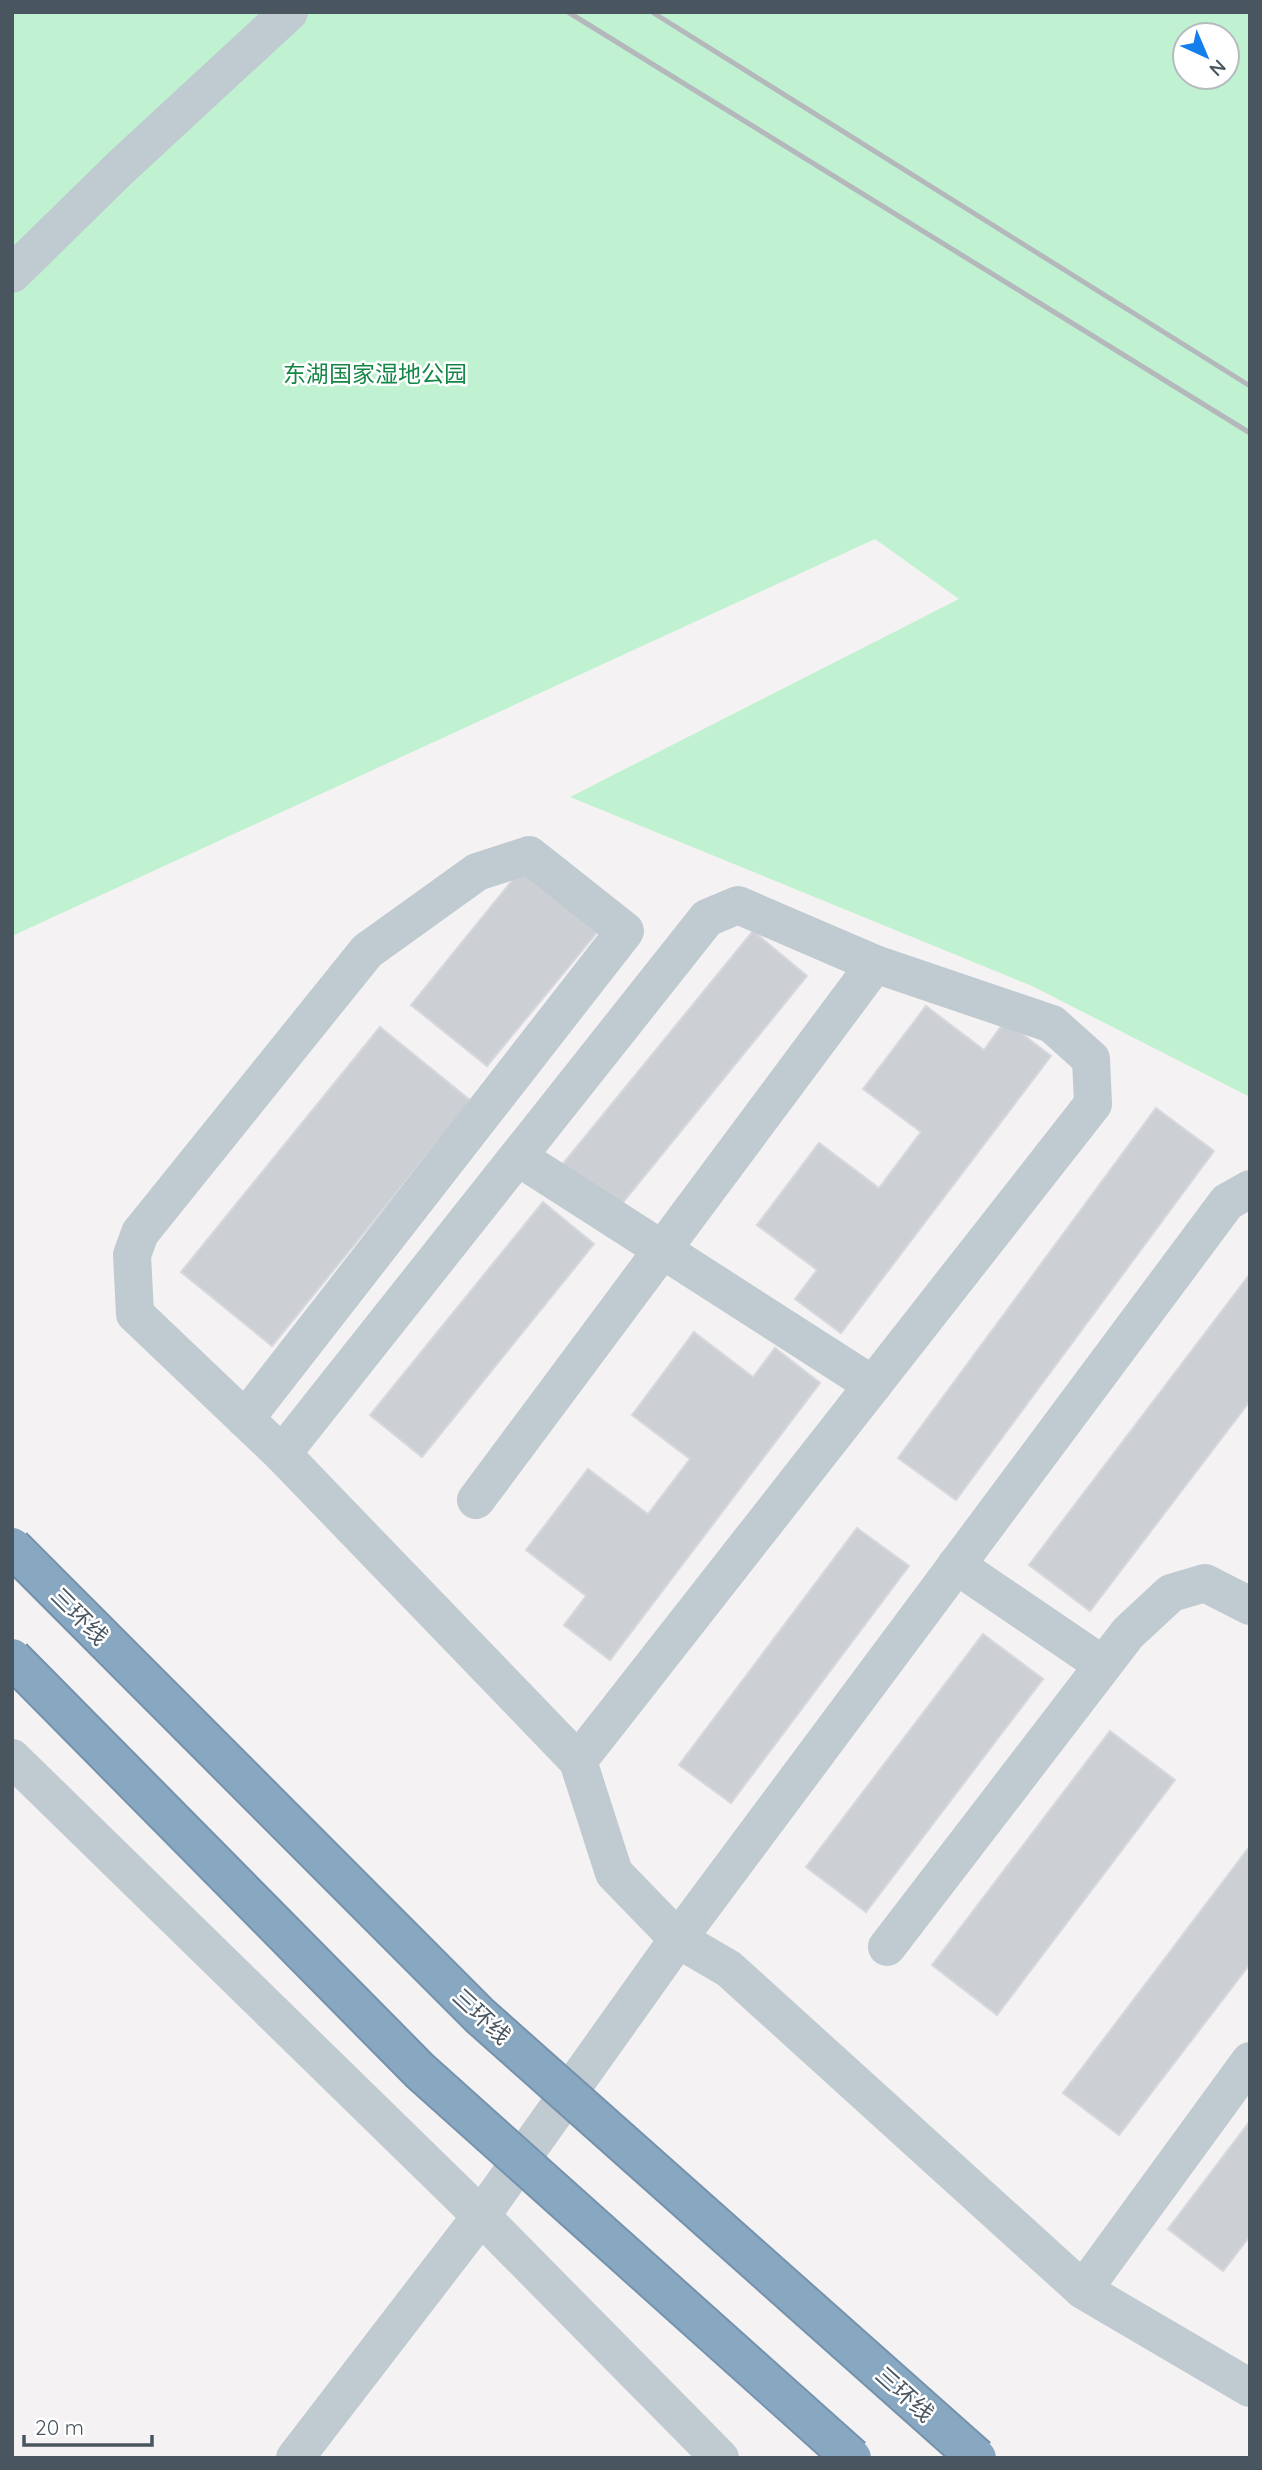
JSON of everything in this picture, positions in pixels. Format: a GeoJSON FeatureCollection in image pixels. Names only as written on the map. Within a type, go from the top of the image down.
{"type":"FeatureCollection","features":[{"type":"Feature","properties":{"kind":"highway","name":"三环线"},"geometry":{"type":"LineString","coordinates":[[12,1547],[480,2016],[977,2458]]}},
{"type":"Feature","properties":{"kind":"highway"},"geometry":{"type":"LineString","coordinates":[[12,1658],[420,2071],[852,2458]]}},
{"type":"Feature","properties":{"kind":"street"},"geometry":{"type":"LineString","coordinates":[[12,274],[119,169],[289,12]]}},
{"type":"Feature","properties":{"kind":"street"},"geometry":{"type":"LineString","coordinates":[[245,1419],[625,931],[529,855],[477,872],[367,951],[140,1233],[132,1255],[135,1314],[245,1419],[282,1454],[578,1760],[614,1874],[678,1939],[729,1969],[1083,2290],[1246,2378]]}},
{"type":"Feature","properties":{"kind":"street"},"geometry":{"type":"LineString","coordinates":[[282,1454],[707,918],[738,905],[875,964],[1052,1024],[1091,1059],[1093,1104],[578,1760]]}},
{"type":"Feature","properties":{"kind":"street"},"geometry":{"type":"LineString","coordinates":[[476,1500],[875,964]]}},
{"type":"Feature","properties":{"kind":"street"},"geometry":{"type":"LineString","coordinates":[[517,1157],[873,1385]]}},
{"type":"Feature","properties":{"kind":"street"},"geometry":{"type":"LineString","coordinates":[[295,2458],[481,2216],[678,1939],[1227,1202],[1250,1189]]}},
{"type":"Feature","properties":{"kind":"street"},"geometry":{"type":"LineString","coordinates":[[956,1565],[1103,1665]]}},
{"type":"Feature","properties":{"kind":"street"},"geometry":{"type":"LineString","coordinates":[[887,1947],[1128,1633],[1171,1593],[1205,1583],[1250,1606]]}},
{"type":"Feature","properties":{"kind":"street"},"geometry":{"type":"LineString","coordinates":[[12,1758],[481,2216],[720,2458]]}},
{"type":"Feature","properties":{"kind":"street"},"geometry":{"type":"LineString","coordinates":[[1083,2290],[1250,2061]]}},
{"type":"Feature","properties":{"kind":"green space","name":"东湖国家湿地公园"},"geometry":{"type":"Polygon","coordinates":[[[12,12],[1250,12],[1250,1097],[1032,986],[570,797],[959,599],[875,539],[12,936],[12,12]]]}},
{"type":"Feature","properties":{"kind":"building"},"geometry":{"type":"Polygon","coordinates":[[[523,867],[600,929],[487,1066],[411,1005],[523,867]]]}},
{"type":"Feature","properties":{"kind":"building"},"geometry":{"type":"Polygon","coordinates":[[[753,931],[807,976],[616,1211],[561,1166],[753,931]]]}},
{"type":"Feature","properties":{"kind":"building"},"geometry":{"type":"Polygon","coordinates":[[[926,1006],[984,1050],[1005,1021],[1051,1056],[841,1333],[795,1299],[817,1270],[757,1225],[819,1143],[879,1188],[921,1132],[863,1089],[926,1006]]]}},
{"type":"Feature","properties":{"kind":"building"},"geometry":{"type":"Polygon","coordinates":[[[380,1027],[471,1101],[272,1346],[181,1272],[380,1027]]]}},
{"type":"Feature","properties":{"kind":"building"},"geometry":{"type":"Polygon","coordinates":[[[1156,1108],[1214,1151],[956,1500],[898,1458],[1156,1108]]]}},
{"type":"Feature","properties":{"kind":"building"},"geometry":{"type":"Polygon","coordinates":[[[543,1202],[594,1244],[422,1457],[370,1415],[543,1202]]]}},
{"type":"Feature","properties":{"kind":"building"},"geometry":{"type":"Polygon","coordinates":[[[1250,1274],[1250,1401],[1090,1611],[1029,1565],[1250,1274]]]}},
{"type":"Feature","properties":{"kind":"building"},"geometry":{"type":"Polygon","coordinates":[[[694,1332],[753,1377],[775,1348],[820,1383],[610,1660],[564,1625],[586,1596],[526,1550],[588,1469],[648,1514],[690,1459],[632,1415],[694,1332]]]}},
{"type":"Feature","properties":{"kind":"building"},"geometry":{"type":"Polygon","coordinates":[[[857,1528],[909,1566],[731,1803],[679,1765],[857,1528]]]}},
{"type":"Feature","properties":{"kind":"building"},"geometry":{"type":"Polygon","coordinates":[[[983,1634],[1043,1679],[866,1912],[806,1867],[983,1634]]]}},
{"type":"Feature","properties":{"kind":"building"},"geometry":{"type":"Polygon","coordinates":[[[1110,1731],[1175,1780],[997,2015],[932,1965],[1110,1731]]]}},
{"type":"Feature","properties":{"kind":"building"},"geometry":{"type":"Polygon","coordinates":[[[1250,1846],[1250,1964],[1119,2135],[1063,2093],[1250,1846]]]}},
{"type":"Feature","properties":{"kind":"building"},"geometry":{"type":"Polygon","coordinates":[[[1250,2121],[1250,2236],[1223,2271],[1168,2229],[1250,2121]]]}},
{"type":"Feature","properties":{"kind":"railway"},"geometry":{"type":"LineString","coordinates":[[568,12],[1250,433]]}},
{"type":"Feature","properties":{"kind":"railway"},"geometry":{"type":"LineString","coordinates":[[652,12],[1250,386]]}}]}
